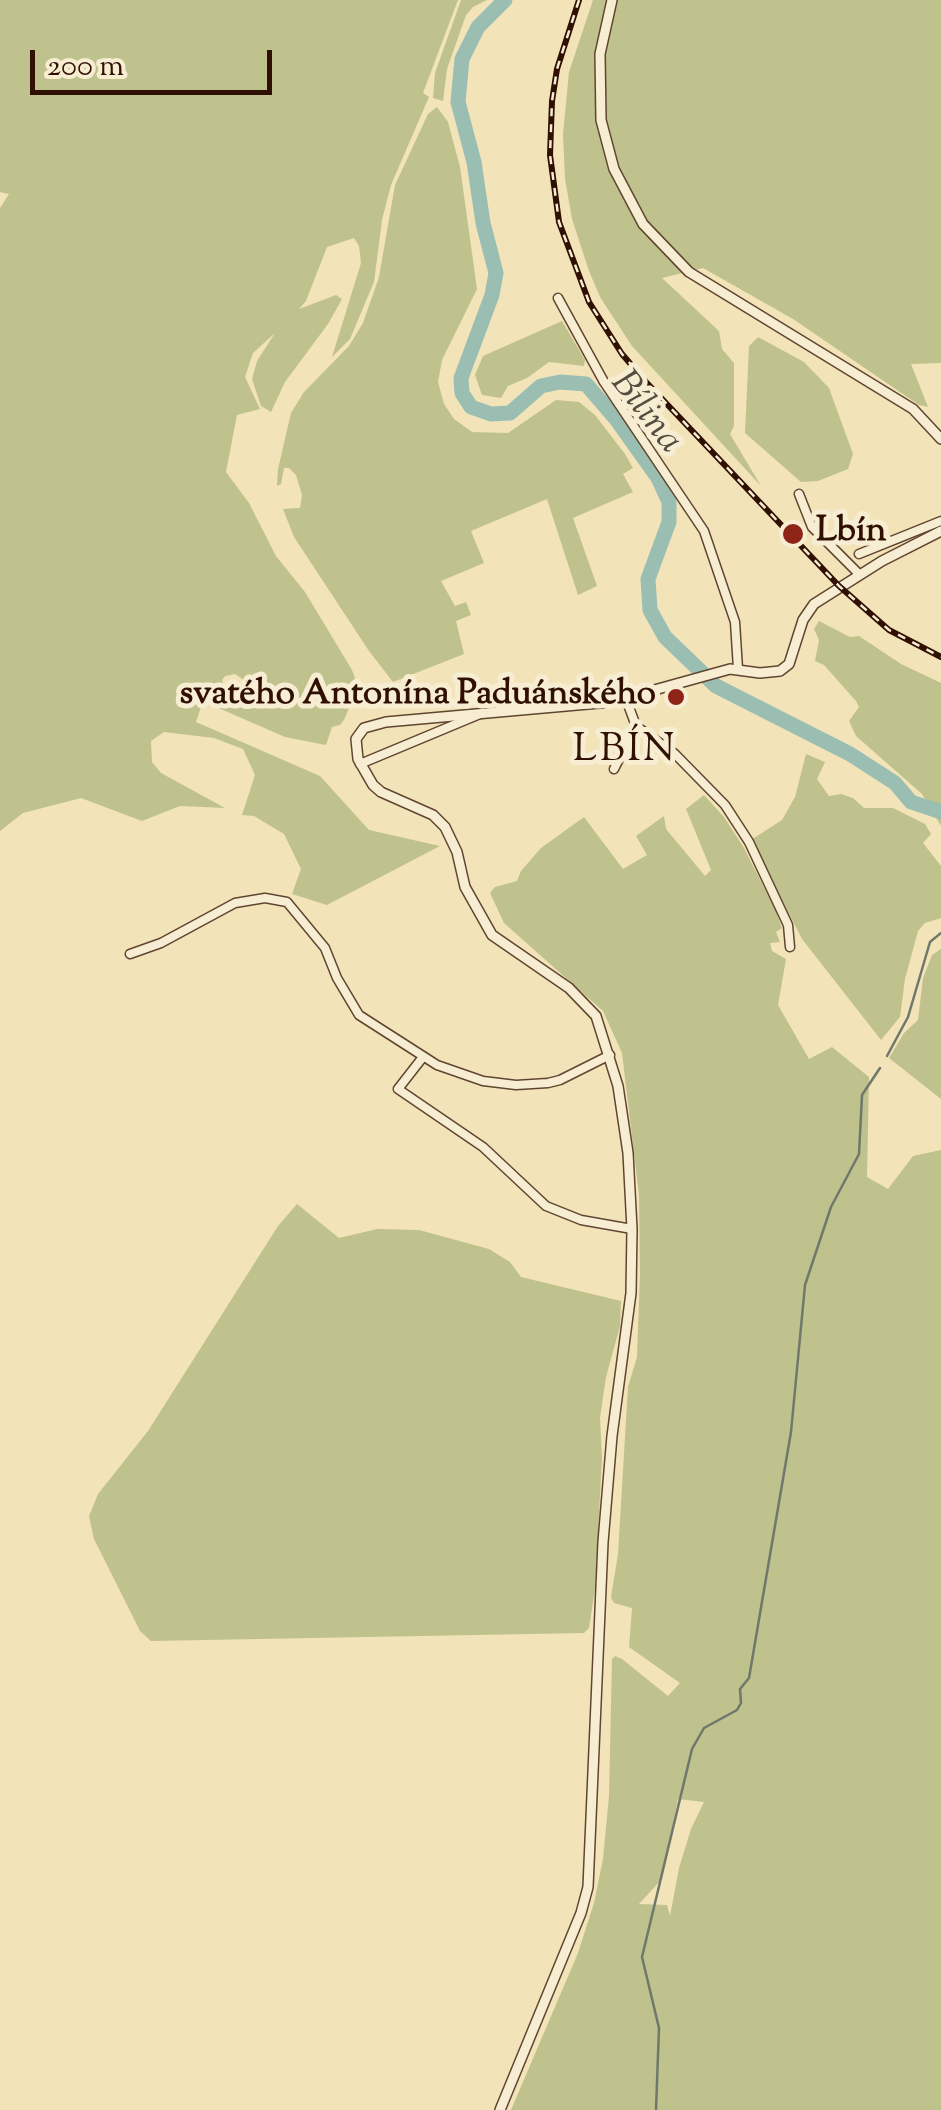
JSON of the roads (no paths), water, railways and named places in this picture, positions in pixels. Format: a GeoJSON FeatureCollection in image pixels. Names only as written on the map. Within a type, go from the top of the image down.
{"type":"FeatureCollection","features":[{"type":"Feature","properties":{"kind":"street"},"geometry":{"type":"LineString","coordinates":[[612,0],[600,54],[601,120],[614,169],[644,224],[679,264],[913,409],[941,439]]}},
{"type":"Feature","properties":{"kind":"street"},"geometry":{"type":"LineString","coordinates":[[558,298],[604,382],[704,531],[734,622],[738,669]]}},
{"type":"Feature","properties":{"kind":"street"},"geometry":{"type":"LineString","coordinates":[[799,494],[812,527],[859,574]]}},
{"type":"Feature","properties":{"kind":"street"},"geometry":{"type":"LineString","coordinates":[[858,554],[941,522]]}},
{"type":"Feature","properties":{"kind":"street"},"geometry":{"type":"LineString","coordinates":[[500,2110],[581,1913],[588,1887],[604,1542],[612,1436],[631,1293],[628,1153],[618,1086],[596,1016],[581,998],[492,936],[466,887],[457,852],[445,827],[433,815],[381,792],[360,764],[356,739],[372,724],[626,700],[722,670],[780,671],[794,653],[808,612],[859,574],[941,532]]}},
{"type":"Feature","properties":{"kind":"street"},"geometry":{"type":"LineString","coordinates":[[626,700],[636,726],[674,754],[725,806],[749,842],[788,925],[790,946]]}},
{"type":"Feature","properties":{"kind":"street"},"geometry":{"type":"LineString","coordinates":[[360,764],[482,713]]}},
{"type":"Feature","properties":{"kind":"street"},"geometry":{"type":"LineString","coordinates":[[614,769],[636,726]]}},
{"type":"Feature","properties":{"kind":"street"},"geometry":{"type":"LineString","coordinates":[[130,954],[161,943],[235,904],[265,898],[288,902],[325,948],[337,978],[359,1014],[423,1057],[483,1081],[516,1085],[560,1080],[610,1055]]}},
{"type":"Feature","properties":{"kind":"street"},"geometry":{"type":"LineString","coordinates":[[423,1057],[398,1089],[484,1147],[546,1206],[581,1220],[632,1228]]}},
{"type":"Feature","properties":{"kind":"waterway","name":"Bílina"},"geometry":{"type":"LineString","coordinates":[[505,0],[478,27],[462,59],[458,102],[496,273],[492,295],[461,378],[462,393],[471,407],[491,414],[510,413],[541,386],[560,382],[586,384],[658,478],[669,502],[669,522],[648,579],[650,610],[665,637],[716,686],[850,754],[895,783],[911,802],[941,812]]}},
{"type":"Feature","properties":{"kind":"waterway"},"geometry":{"type":"LineString","coordinates":[[887,1056],[908,1017],[930,942],[941,933]]}},
{"type":"Feature","properties":{"kind":"waterway"},"geometry":{"type":"LineString","coordinates":[[656,2110],[659,2028],[642,1957],[692,1749],[704,1728],[737,1710],[740,1689],[749,1678],[791,1432],[805,1285],[831,1207],[859,1154],[862,1095],[880,1068]]}},
{"type":"Feature","properties":{"kind":"railway"},"geometry":{"type":"LineString","coordinates":[[579,0],[557,69],[550,155],[559,222],[589,302],[622,354],[646,382],[839,586],[889,630],[941,657]]}},
{"type":"Feature","properties":{"kind":"place","name":"Lbín"},"geometry":{"type":"Point","coordinates":[793,534]}},
{"type":"Feature","properties":{"kind":"place","name":"svatého Antonína Paduánského"},"geometry":{"type":"Point","coordinates":[676,697]}},
{"type":"Feature","properties":{"kind":"district","name":"LBÍN"},"geometry":{"type":"Point","coordinates":[625,753]}}]}
